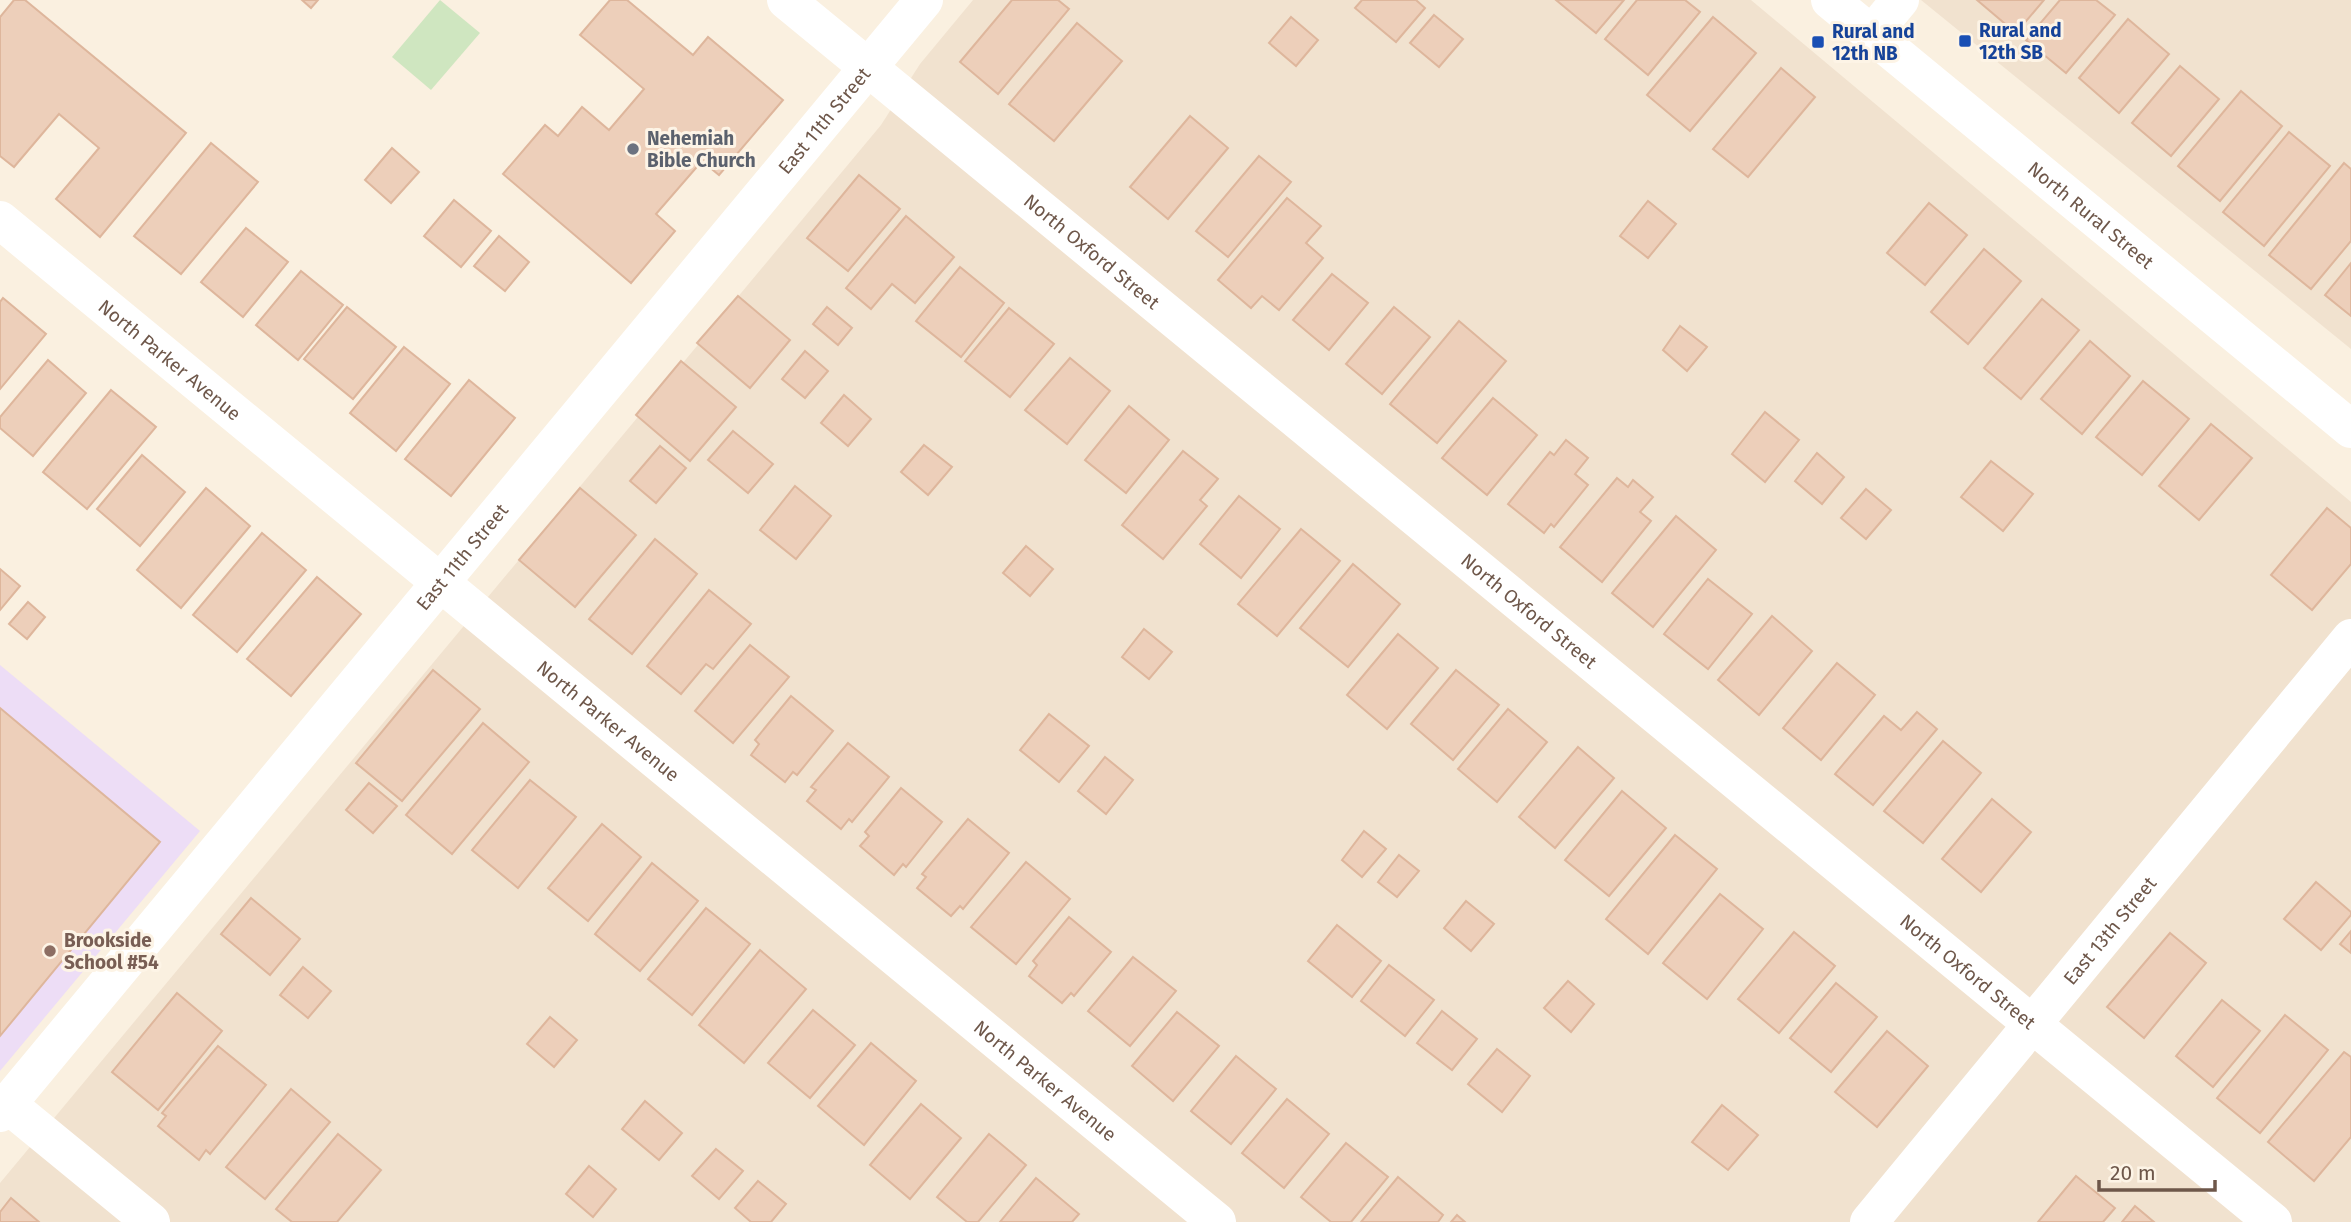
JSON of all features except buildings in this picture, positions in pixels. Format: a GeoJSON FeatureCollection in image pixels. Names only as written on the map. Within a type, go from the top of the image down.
{"type":"FeatureCollection","features":[{"type":"Feature","properties":{"kind":"street","name":"North Oxford Street"},"geometry":{"type":"LineString","coordinates":[[786,0],[2273,1222]]}},
{"type":"Feature","properties":{"kind":"street","name":"East 11th Street"},"geometry":{"type":"LineString","coordinates":[[4,1108],[924,0]]}},
{"type":"Feature","properties":{"kind":"street","name":"North Rural Street"},"geometry":{"type":"LineString","coordinates":[[1830,0],[2351,429]]}},
{"type":"Feature","properties":{"kind":"street"},"geometry":{"type":"LineString","coordinates":[[1872,34],[1900,0]]}},
{"type":"Feature","properties":{"kind":"street","name":"North Parker Avenue"},"geometry":{"type":"LineString","coordinates":[[0,220],[1217,1222]]}},
{"type":"Feature","properties":{"kind":"street","name":"East 13th Street"},"geometry":{"type":"LineString","coordinates":[[1869,1222],[2351,638]]}},
{"type":"Feature","properties":{"kind":"street"},"geometry":{"type":"LineString","coordinates":[[4,1108],[151,1222]]}},
{"type":"Feature","properties":{"kind":"shaded area"},"geometry":{"type":"Polygon","coordinates":[[[973,0],[1751,0],[2351,502],[2351,1222],[0,1222],[0,1183],[881,125],[920,64],[973,0]]]}},
{"type":"Feature","properties":{"kind":"shaded area"},"geometry":{"type":"Polygon","coordinates":[[[1921,0],[2351,0],[2351,349],[1921,0]]]}},
{"type":"Feature","properties":{"kind":"shaded area","name":"Brookside School #54"},"geometry":{"type":"Polygon","coordinates":[[[0,665],[200,831],[0,1071],[0,665]]]}},
{"type":"Feature","properties":{"kind":"green space"},"geometry":{"type":"Polygon","coordinates":[[[440,0],[480,33],[431,90],[392,57],[440,0]]]}},
{"type":"Feature","properties":{"kind":"place","name":"Rural and 12th SB"},"geometry":{"type":"Point","coordinates":[1965,41]}},
{"type":"Feature","properties":{"kind":"place","name":"Rural and 12th NB"},"geometry":{"type":"Point","coordinates":[1818,42]}},
{"type":"Feature","properties":{"kind":"place","name":"Nehemiah Bible Church"},"geometry":{"type":"Point","coordinates":[633,149]}},
{"type":"Feature","properties":{"kind":"place","name":"Brookside School #54"},"geometry":{"type":"Point","coordinates":[50,951]}}]}
